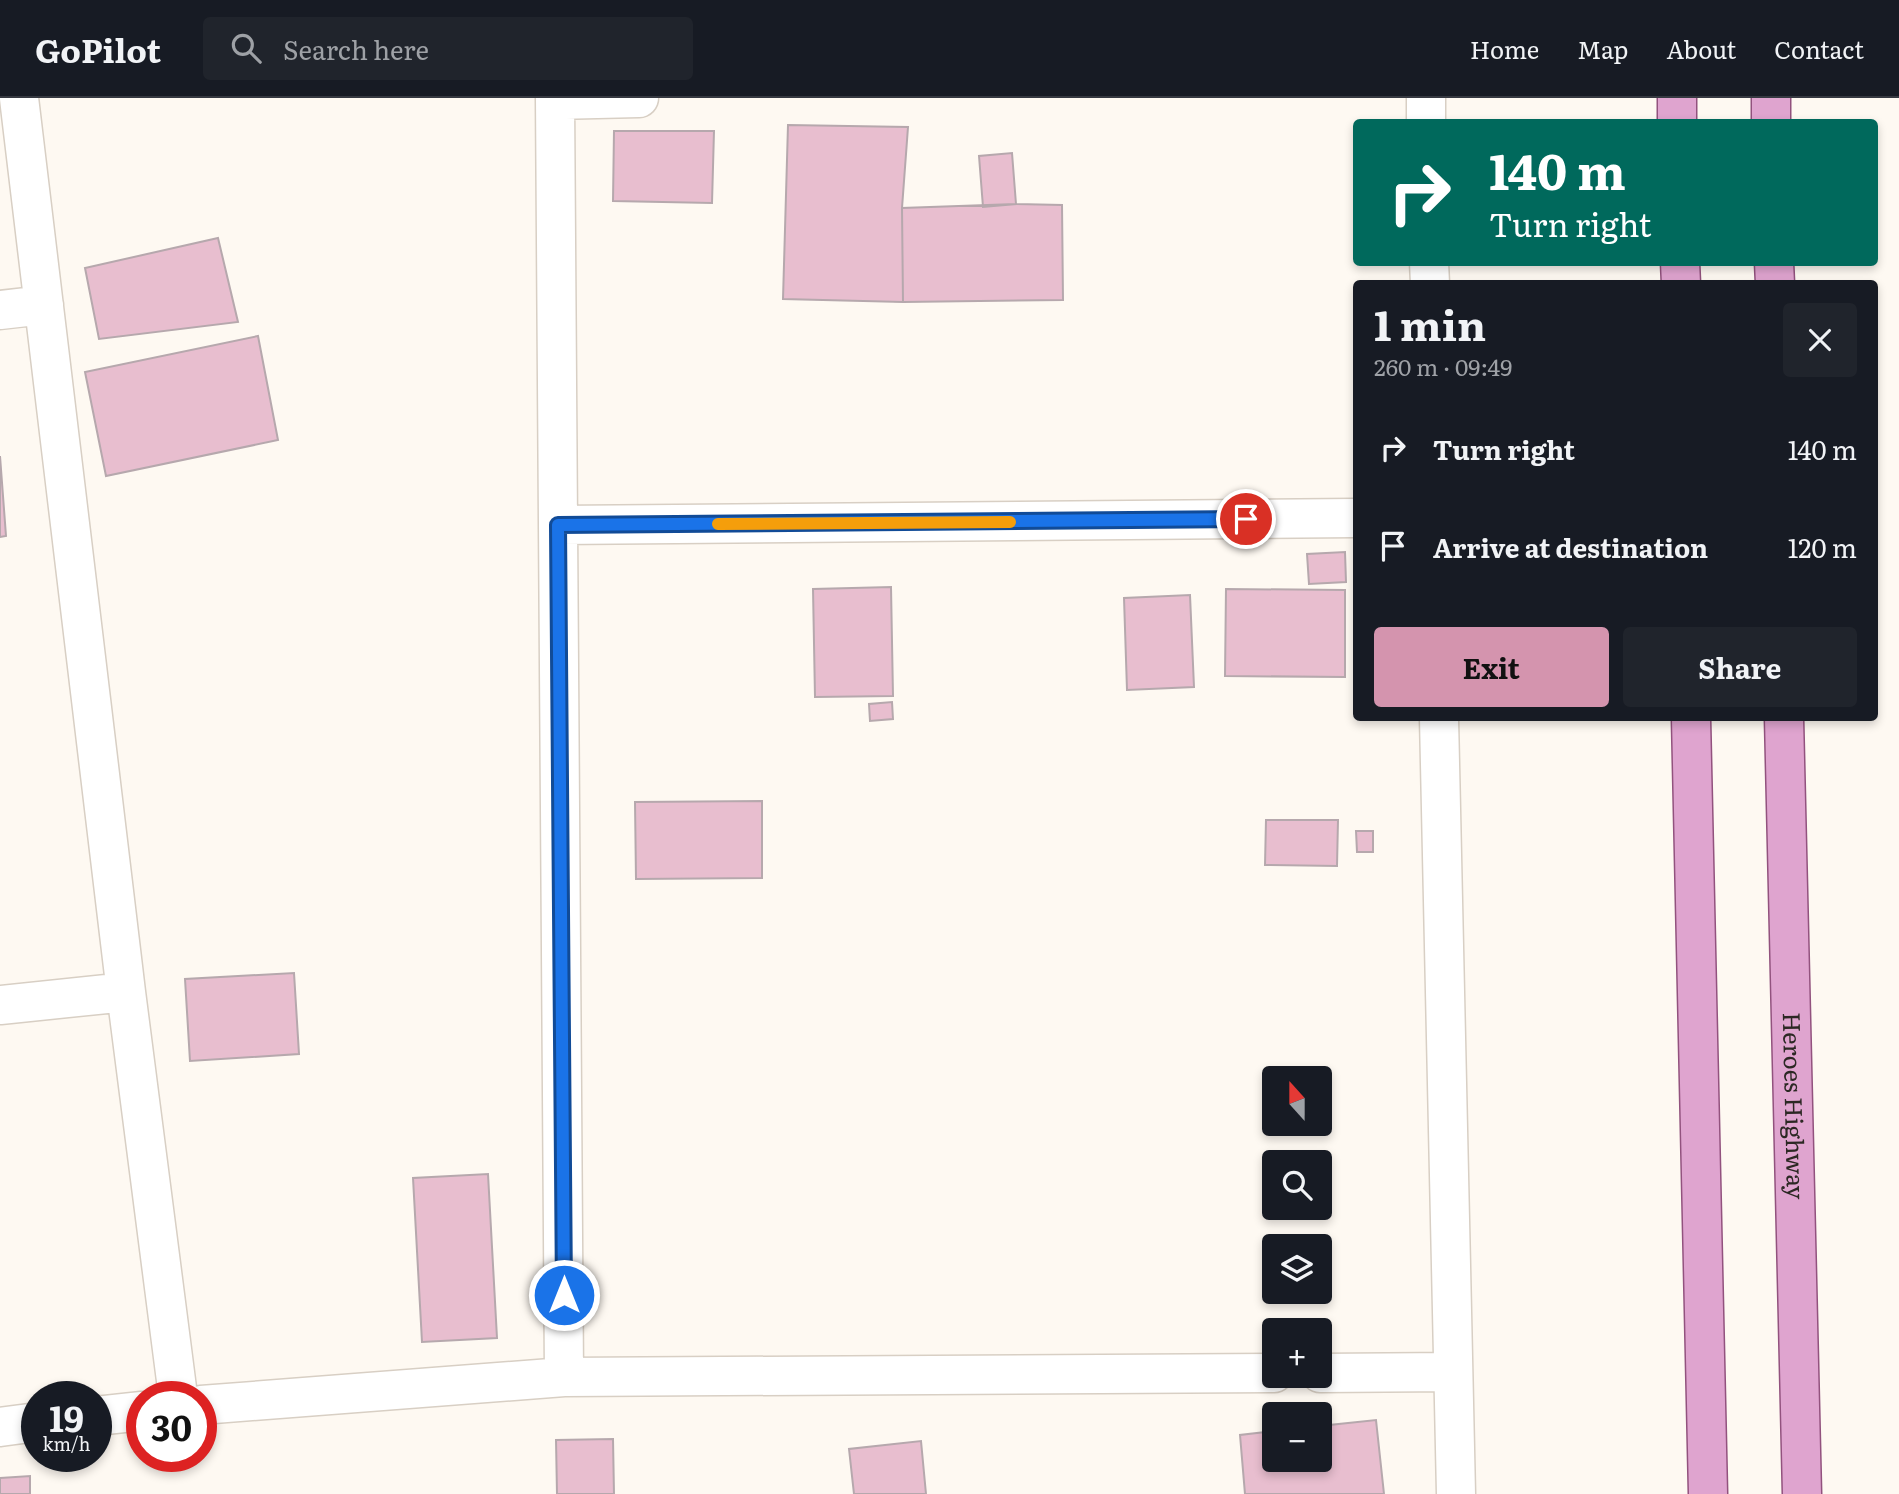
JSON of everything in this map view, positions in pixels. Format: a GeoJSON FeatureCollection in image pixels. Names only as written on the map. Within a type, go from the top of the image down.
{"type":"FeatureCollection","features":[{"type":"Feature","properties":{"kind":"main road"},"geometry":{"type":"LineString","coordinates":[[1677,98],[1677,119]]}},
{"type":"Feature","properties":{"kind":"main road"},"geometry":{"type":"LineString","coordinates":[[1771,98],[1771,119]]}},
{"type":"Feature","properties":{"kind":"main road"},"geometry":{"type":"LineString","coordinates":[[1691,721],[1708,1494]]}},
{"type":"Feature","properties":{"kind":"main road","name":"Heroes Highway"},"geometry":{"type":"LineString","coordinates":[[1784,721],[1802,1494]]}},
{"type":"Feature","properties":{"kind":"street"},"geometry":{"type":"LineString","coordinates":[[19,98],[126,992],[176,1381]]}},
{"type":"Feature","properties":{"kind":"street"},"geometry":{"type":"LineString","coordinates":[[564,1377],[555,99],[639,98]]}},
{"type":"Feature","properties":{"kind":"street"},"geometry":{"type":"LineString","coordinates":[[1426,98],[1426,119]]}},
{"type":"Feature","properties":{"kind":"street"},"geometry":{"type":"LineString","coordinates":[[0,310],[44,305]]}},
{"type":"Feature","properties":{"kind":"street"},"geometry":{"type":"LineString","coordinates":[[558,525],[1353,519]]}},
{"type":"Feature","properties":{"kind":"street"},"geometry":{"type":"LineString","coordinates":[[1439,721],[1456,1494]]}},
{"type":"Feature","properties":{"kind":"street"},"geometry":{"type":"LineString","coordinates":[[0,1005],[126,992]]}},
{"type":"Feature","properties":{"kind":"street"},"geometry":{"type":"LineString","coordinates":[[1332,1373],[1453,1372]]}},
{"type":"Feature","properties":{"kind":"street"},"geometry":{"type":"LineString","coordinates":[[217,1404],[564,1377],[1262,1373]]}},
{"type":"Feature","properties":{"kind":"street"},"geometry":{"type":"LineString","coordinates":[[0,1427],[21,1424]]}},
{"type":"Feature","properties":{"kind":"building"},"geometry":{"type":"Polygon","coordinates":[[[788,125],[908,127],[902,208],[903,302],[783,299],[788,125]]]}},
{"type":"Feature","properties":{"kind":"building"},"geometry":{"type":"Polygon","coordinates":[[[614,131],[714,131],[712,203],[613,201],[614,131]]]}},
{"type":"Feature","properties":{"kind":"building"},"geometry":{"type":"Polygon","coordinates":[[[1012,153],[1016,204],[983,207],[979,156],[1012,153]]]}},
{"type":"Feature","properties":{"kind":"building"},"geometry":{"type":"Polygon","coordinates":[[[1062,205],[1063,300],[903,302],[902,208],[1062,205]]]}},
{"type":"Feature","properties":{"kind":"building"},"geometry":{"type":"Polygon","coordinates":[[[218,238],[238,322],[99,339],[85,268],[218,238]]]}},
{"type":"Feature","properties":{"kind":"building"},"geometry":{"type":"Polygon","coordinates":[[[258,336],[278,440],[106,476],[85,372],[258,336]]]}},
{"type":"Feature","properties":{"kind":"building"},"geometry":{"type":"Polygon","coordinates":[[[0,456],[6,536],[0,537],[0,456]]]}},
{"type":"Feature","properties":{"kind":"building"},"geometry":{"type":"Polygon","coordinates":[[[1345,552],[1346,582],[1309,584],[1307,554],[1345,552]]]}},
{"type":"Feature","properties":{"kind":"building"},"geometry":{"type":"Polygon","coordinates":[[[891,587],[893,696],[815,697],[813,589],[891,587]]]}},
{"type":"Feature","properties":{"kind":"building"},"geometry":{"type":"Polygon","coordinates":[[[1226,589],[1345,590],[1345,677],[1225,676],[1226,589]]]}},
{"type":"Feature","properties":{"kind":"building"},"geometry":{"type":"Polygon","coordinates":[[[1190,595],[1194,687],[1127,690],[1124,598],[1190,595]]]}},
{"type":"Feature","properties":{"kind":"building"},"geometry":{"type":"Polygon","coordinates":[[[892,702],[893,719],[870,721],[869,704],[892,702]]]}},
{"type":"Feature","properties":{"kind":"building"},"geometry":{"type":"Polygon","coordinates":[[[762,801],[762,878],[636,879],[635,802],[762,801]]]}},
{"type":"Feature","properties":{"kind":"building"},"geometry":{"type":"Polygon","coordinates":[[[1266,820],[1338,820],[1337,866],[1265,865],[1266,820]]]}},
{"type":"Feature","properties":{"kind":"building"},"geometry":{"type":"Polygon","coordinates":[[[1356,831],[1373,831],[1373,852],[1357,852],[1356,831]]]}},
{"type":"Feature","properties":{"kind":"building"},"geometry":{"type":"Polygon","coordinates":[[[294,973],[299,1054],[190,1061],[185,979],[294,973]]]}},
{"type":"Feature","properties":{"kind":"building"},"geometry":{"type":"Polygon","coordinates":[[[488,1174],[497,1338],[422,1342],[413,1178],[488,1174]]]}},
{"type":"Feature","properties":{"kind":"building"},"geometry":{"type":"Polygon","coordinates":[[[1376,1420],[1384,1494],[1245,1494],[1240,1435],[1262,1432],[1262,1472],[1332,1472],[1332,1425],[1376,1420]]]}},
{"type":"Feature","properties":{"kind":"building"},"geometry":{"type":"Polygon","coordinates":[[[613,1439],[614,1494],[557,1494],[556,1440],[613,1439]]]}},
{"type":"Feature","properties":{"kind":"building"},"geometry":{"type":"Polygon","coordinates":[[[921,1441],[926,1494],[854,1494],[849,1449],[921,1441]]]}},
{"type":"Feature","properties":{"kind":"building"},"geometry":{"type":"Polygon","coordinates":[[[30,1476],[30,1494],[0,1494],[0,1478],[30,1476]]]}},
{"type":"Feature","properties":{"kind":"slow traffic"},"geometry":{"type":"LineString","coordinates":[[718,524],[1010,522]]}},
{"type":"Feature","properties":{"kind":"route"},"geometry":{"type":"LineString","coordinates":[[564,1295],[558,525],[1246,519]]}}]}
